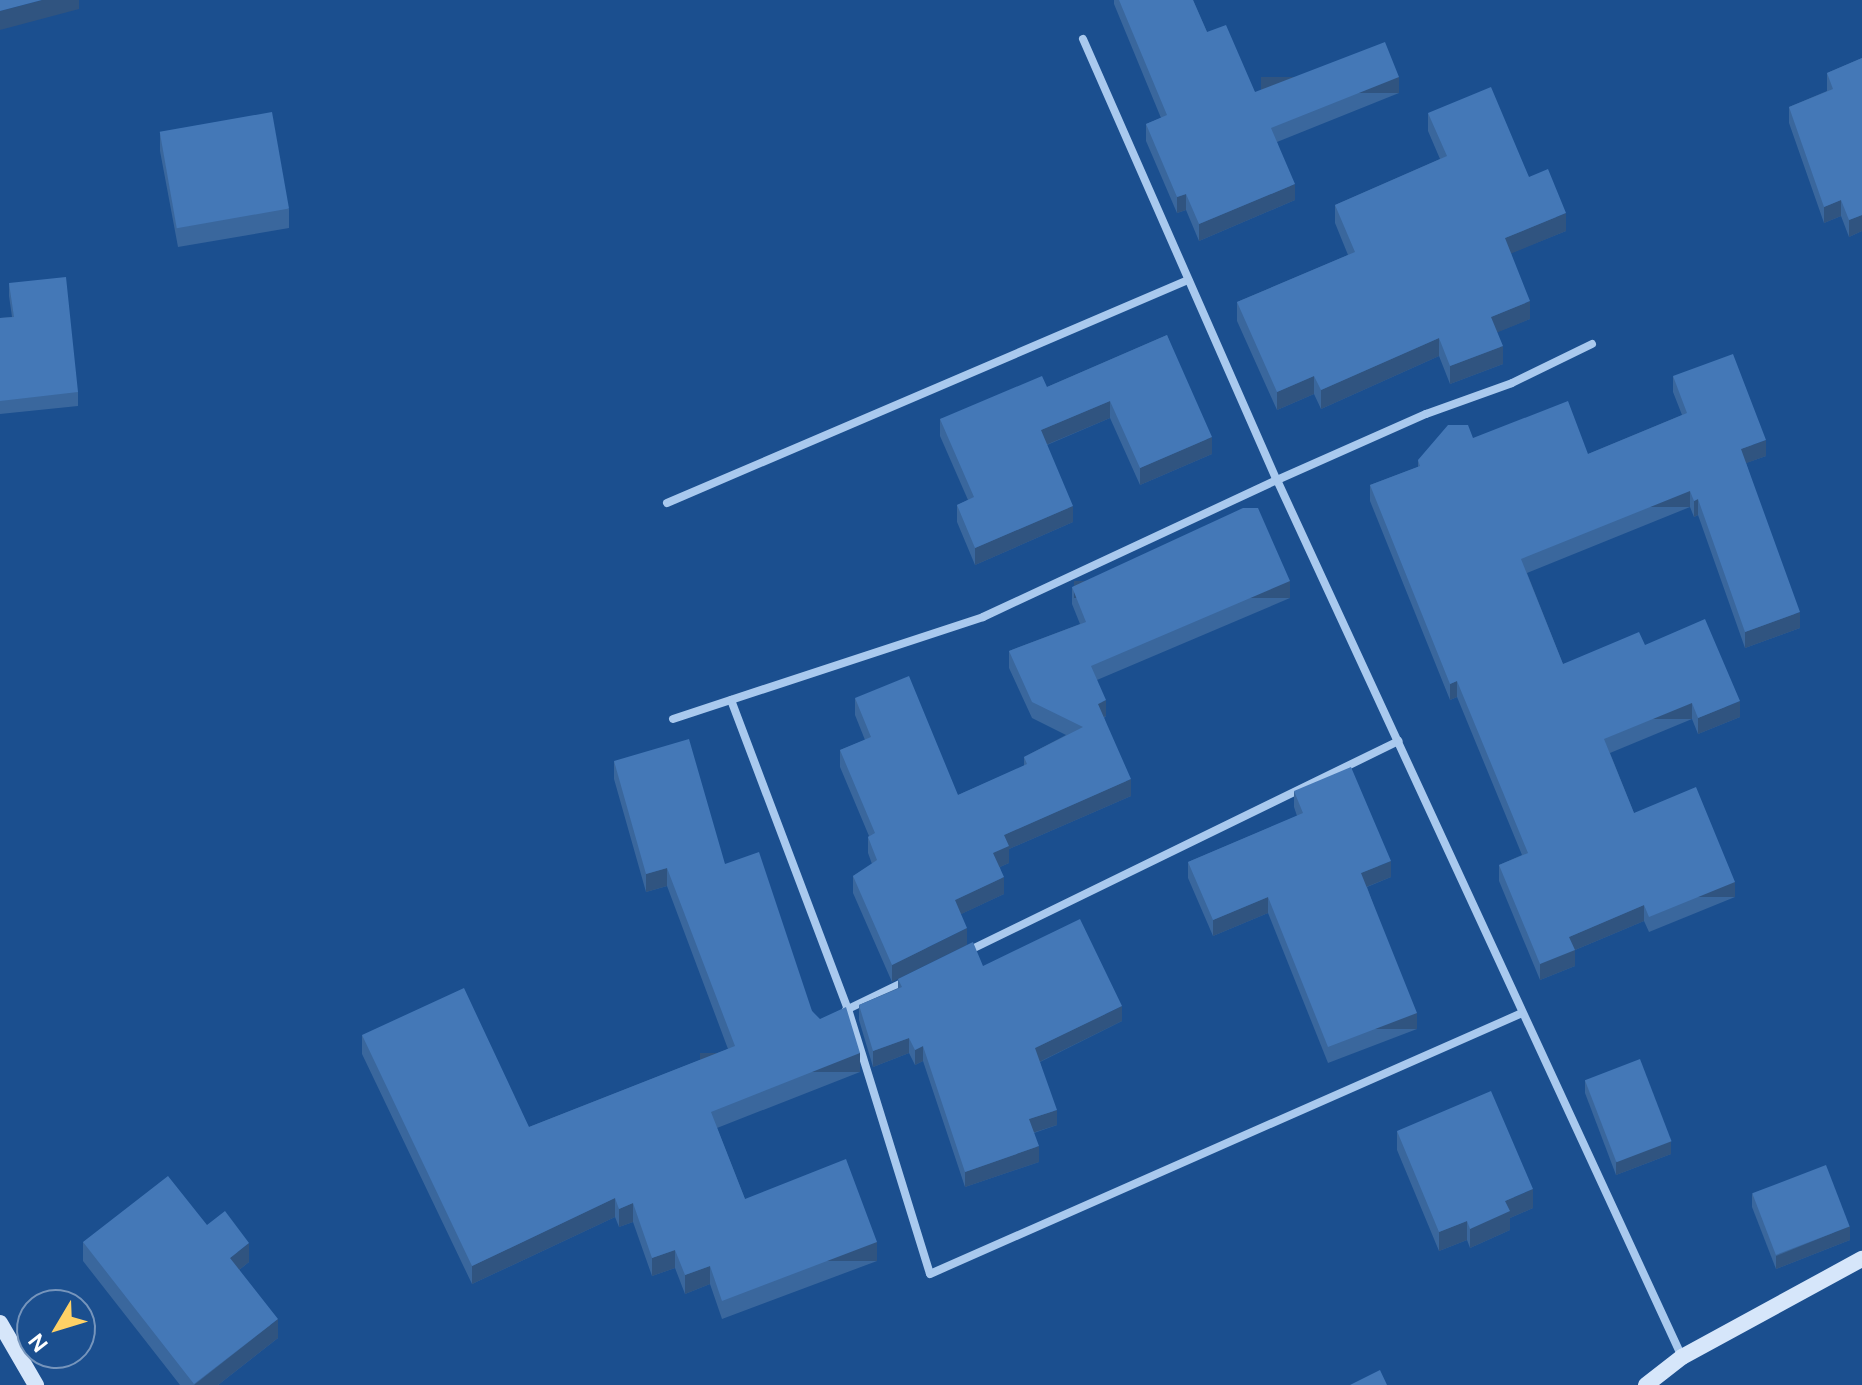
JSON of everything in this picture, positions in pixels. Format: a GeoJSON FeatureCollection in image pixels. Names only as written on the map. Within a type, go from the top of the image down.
{"type":"FeatureCollection","features":[{"type":"Feature","properties":{"kind":"main road"},"geometry":{"type":"LineString","coordinates":[[1646,1385],[1682,1357],[1862,1259]]}},
{"type":"Feature","properties":{"kind":"main road"},"geometry":{"type":"LineString","coordinates":[[0,1323],[36,1385]]}},
{"type":"Feature","properties":{"kind":"street"},"geometry":{"type":"LineString","coordinates":[[1083,39],[1277,480],[1682,1357]]}},
{"type":"Feature","properties":{"kind":"street"},"geometry":{"type":"LineString","coordinates":[[667,503],[1188,280]]}},
{"type":"Feature","properties":{"kind":"street"},"geometry":{"type":"LineString","coordinates":[[673,719],[983,617],[1277,480],[1426,414],[1512,383],[1592,344]]}},
{"type":"Feature","properties":{"kind":"street"},"geometry":{"type":"LineString","coordinates":[[731,700],[848,1009],[930,1274],[1522,1013]]}},
{"type":"Feature","properties":{"kind":"street"},"geometry":{"type":"LineString","coordinates":[[961,954],[1399,741]]}},
{"type":"Feature","properties":{"kind":"street"},"geometry":{"type":"LineString","coordinates":[[838,1015],[919,975]]}},
{"type":"Feature","properties":{"kind":"building"},"geometry":{"type":"Polygon","coordinates":[[[0,0],[42,0],[0,11],[0,0]]]}},
{"type":"Feature","properties":{"kind":"building"},"geometry":{"type":"Polygon","coordinates":[[[1119,0],[1193,0],[1207,32],[1226,25],[1255,92],[1385,42],[1399,77],[1271,128],[1295,184],[1199,224],[1186,194],[1177,197],[1146,124],[1167,115],[1119,0]]]}},
{"type":"Feature","properties":{"kind":"building"},"geometry":{"type":"Polygon","coordinates":[[[1862,58],[1862,215],[1849,220],[1841,200],[1824,207],[1789,107],[1833,89],[1827,73],[1862,58]]]}},
{"type":"Feature","properties":{"kind":"building"},"geometry":{"type":"Polygon","coordinates":[[[1491,87],[1529,177],[1548,169],[1566,213],[1505,238],[1530,301],[1491,317],[1503,346],[1450,366],[1439,338],[1321,390],[1314,376],[1277,392],[1237,302],[1355,252],[1335,205],[1447,156],[1428,113],[1491,87]]]}},
{"type":"Feature","properties":{"kind":"building"},"geometry":{"type":"Polygon","coordinates":[[[272,112],[289,209],[177,228],[160,132],[272,112]]]}},
{"type":"Feature","properties":{"kind":"building"},"geometry":{"type":"Polygon","coordinates":[[[66,277],[78,392],[0,401],[0,318],[14,317],[9,283],[66,277]]]}},
{"type":"Feature","properties":{"kind":"building"},"geometry":{"type":"Polygon","coordinates":[[[1167,335],[1212,437],[1140,468],[1110,401],[1041,430],[1073,506],[975,548],[957,505],[974,497],[940,419],[1042,376],[1047,387],[1167,335]]]}},
{"type":"Feature","properties":{"kind":"building"},"geometry":{"type":"Polygon","coordinates":[[[1733,354],[1766,440],[1741,449],[1800,612],[1745,632],[1698,499],[1694,501],[1690,491],[1521,559],[1563,664],[1639,632],[1645,645],[1705,619],[1740,701],[1698,718],[1692,703],[1604,739],[1634,813],[1696,787],[1735,882],[1649,917],[1644,905],[1569,937],[1575,950],[1540,964],[1499,865],[1528,853],[1457,681],[1450,684],[1370,485],[1420,466],[1418,460],[1448,425],[1468,425],[1473,438],[1568,401],[1588,454],[1687,413],[1673,376],[1733,354]]]}},
{"type":"Feature","properties":{"kind":"building"},"geometry":{"type":"Polygon","coordinates":[[[1243,508],[1258,508],[1290,581],[1091,666],[1106,700],[1098,704],[1131,779],[1004,835],[1009,846],[993,853],[1004,877],[955,900],[967,928],[892,965],[853,876],[877,860],[868,837],[875,833],[840,750],[871,737],[855,698],[909,676],[958,795],[1027,764],[1024,757],[1083,727],[1032,702],[1009,651],[1086,622],[1072,587],[1243,508]]]}},
{"type":"Feature","properties":{"kind":"building"},"geometry":{"type":"Polygon","coordinates":[[[689,739],[725,864],[759,852],[812,1011],[820,1019],[846,1007],[860,1053],[711,1112],[745,1199],[846,1159],[877,1242],[722,1301],[710,1266],[685,1275],[675,1250],[652,1258],[633,1203],[619,1209],[615,1198],[472,1266],[362,1035],[464,988],[529,1127],[735,1046],[667,868],[646,874],[614,761],[689,739]]]}},
{"type":"Feature","properties":{"kind":"building"},"geometry":{"type":"Polygon","coordinates":[[[1351,767],[1391,861],[1361,873],[1417,1013],[1328,1047],[1268,897],[1213,920],[1188,862],[1303,813],[1294,791],[1351,767]]]}},
{"type":"Feature","properties":{"kind":"building"},"geometry":{"type":"Polygon","coordinates":[[[1080,919],[1122,1006],[1035,1048],[1057,1110],[1029,1119],[1039,1146],[965,1172],[923,1046],[915,1050],[909,1038],[873,1051],[859,1005],[902,987],[898,979],[973,942],[983,966],[1080,919]]]}},
{"type":"Feature","properties":{"kind":"building"},"geometry":{"type":"Polygon","coordinates":[[[1640,1059],[1672,1141],[1616,1162],[1585,1080],[1640,1059]]]}},
{"type":"Feature","properties":{"kind":"building"},"geometry":{"type":"Polygon","coordinates":[[[1491,1091],[1533,1189],[1505,1201],[1510,1211],[1470,1229],[1467,1221],[1439,1232],[1397,1131],[1491,1091]]]}},
{"type":"Feature","properties":{"kind":"building"},"geometry":{"type":"Polygon","coordinates":[[[1826,1165],[1850,1227],[1776,1255],[1752,1193],[1826,1165]]]}},
{"type":"Feature","properties":{"kind":"building"},"geometry":{"type":"Polygon","coordinates":[[[168,1176],[207,1225],[225,1211],[249,1243],[230,1258],[278,1319],[194,1384],[83,1242],[168,1176]]]}},
{"type":"Feature","properties":{"kind":"building"},"geometry":{"type":"Polygon","coordinates":[[[1380,1370],[1387,1385],[1350,1385],[1380,1370]]]}}]}
